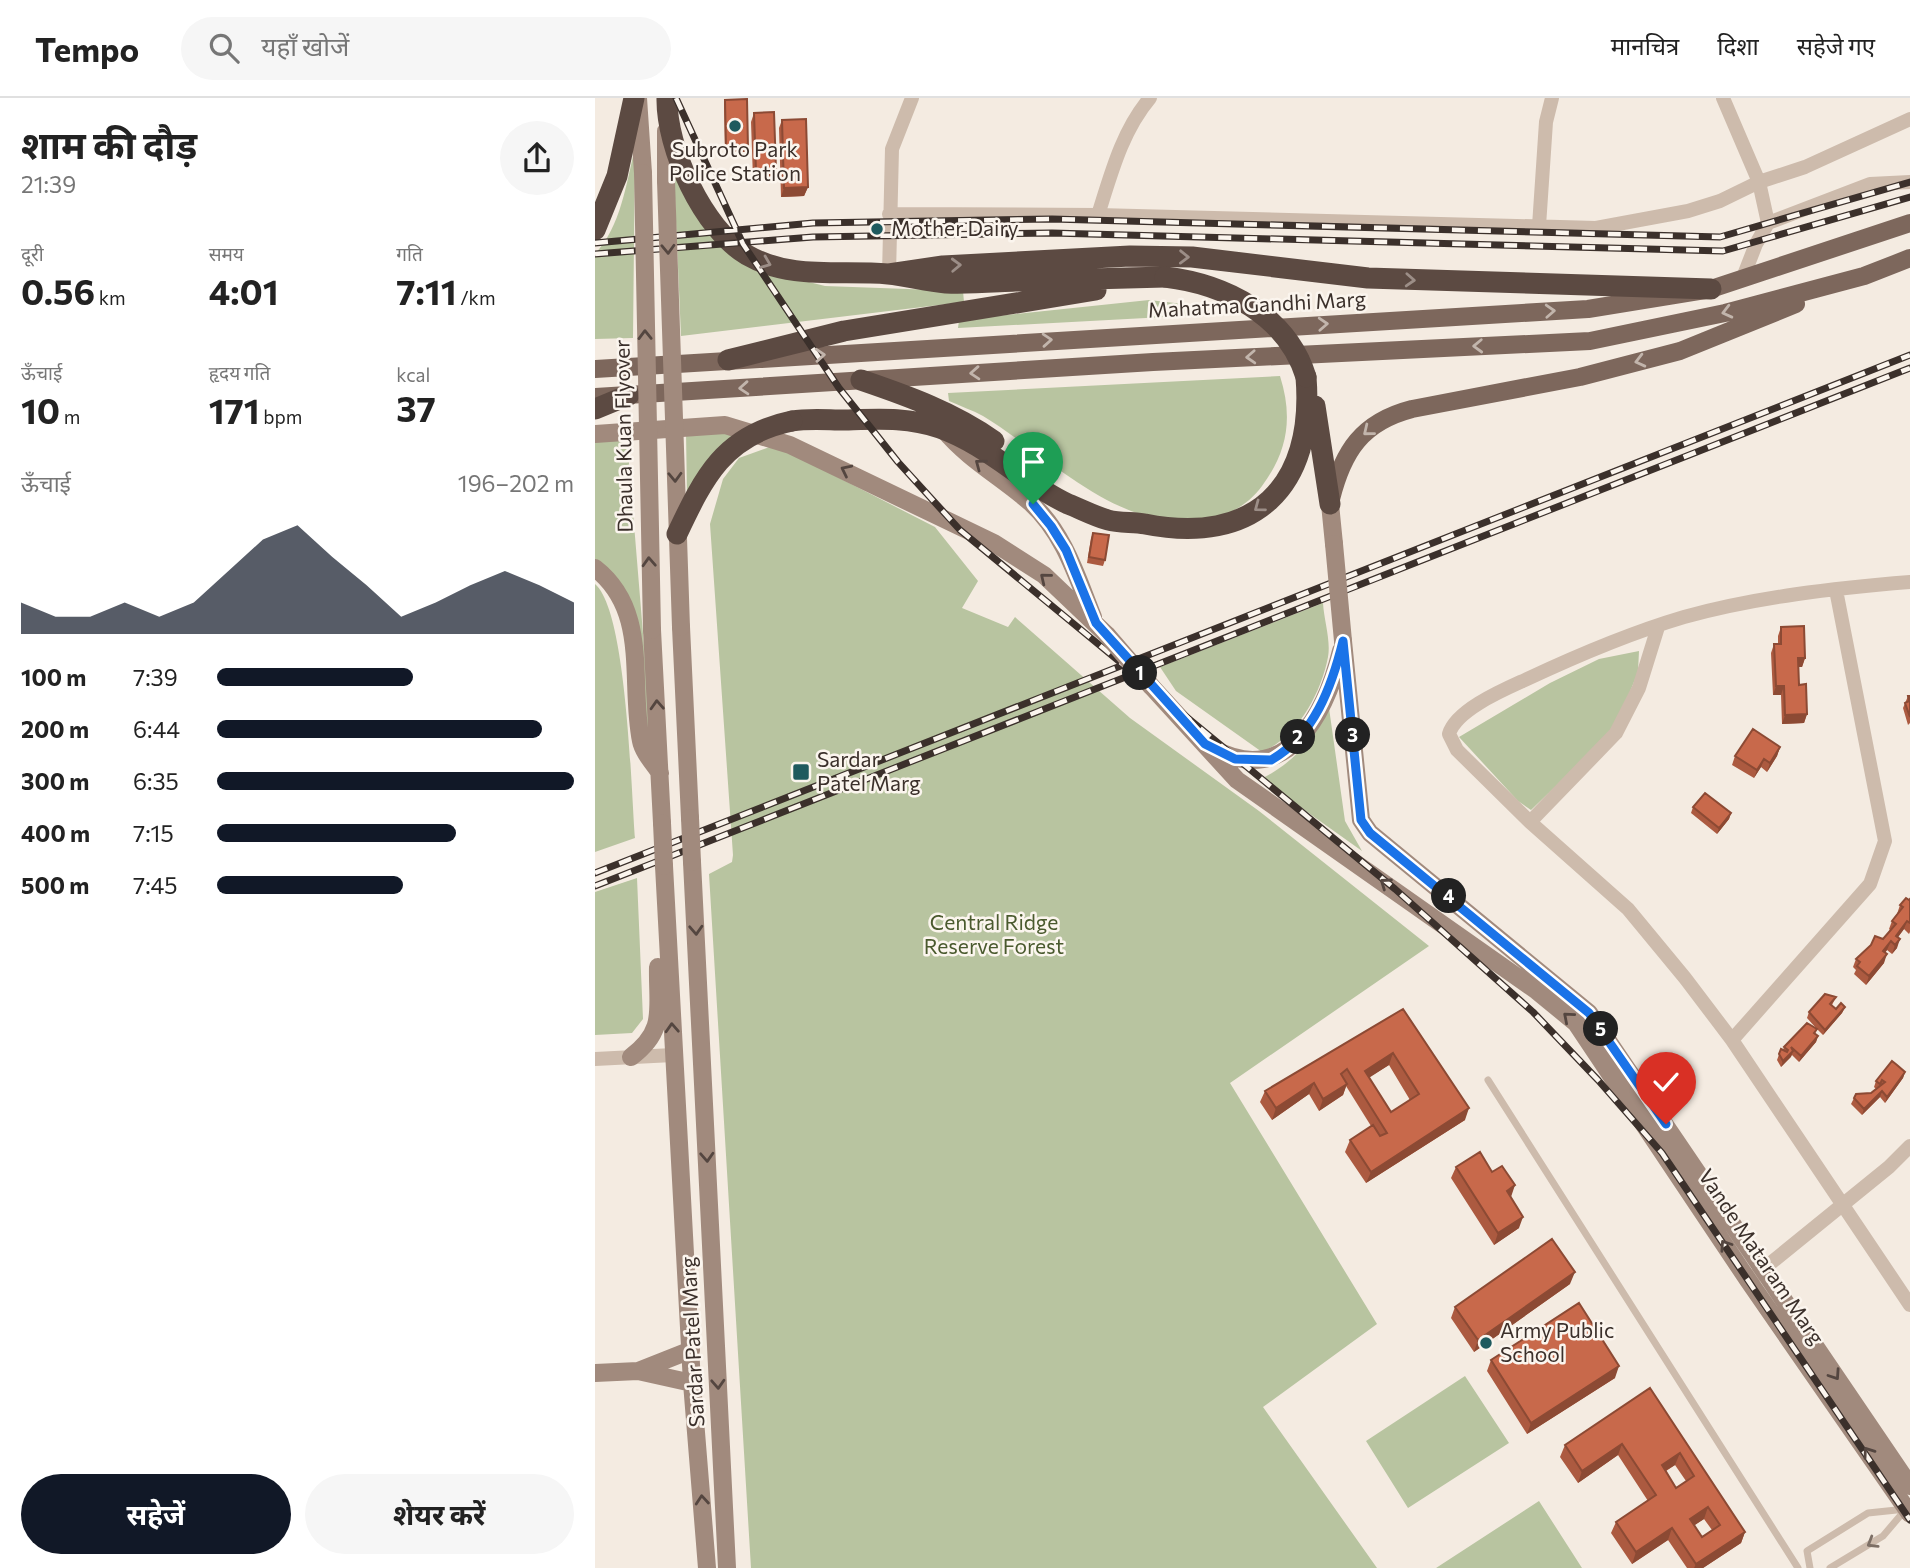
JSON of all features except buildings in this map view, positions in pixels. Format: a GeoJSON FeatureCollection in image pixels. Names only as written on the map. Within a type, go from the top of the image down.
{"type":"FeatureCollection","features":[{"type":"Feature","properties":{"kind":"highway"},"geometry":{"type":"LineString","coordinates":[[595,230],[617,176],[636,98]]}},
{"type":"Feature","properties":{"kind":"highway"},"geometry":{"type":"LineString","coordinates":[[667,104],[677,151],[698,200],[713,222],[745,254],[788,271],[889,274],[946,283],[1165,277],[1202,284],[1245,302],[1286,336],[1295,349],[1317,412],[1330,504]]}},
{"type":"Feature","properties":{"kind":"highway"},"geometry":{"type":"LineString","coordinates":[[889,274],[943,266],[1130,256],[1192,257],[1368,278],[1711,289]]}},
{"type":"Feature","properties":{"kind":"highway"},"geometry":{"type":"LineString","coordinates":[[727,360],[844,331],[1165,277]]}},
{"type":"Feature","properties":{"kind":"highway"},"geometry":{"type":"LineString","coordinates":[[677,534],[704,479],[720,458],[758,433],[792,421],[896,418],[943,429],[981,447],[1064,502],[1108,520],[1189,531],[1217,528],[1260,507],[1275,494],[1300,454],[1307,416],[1306,377]]}},
{"type":"Feature","properties":{"kind":"highway"},"geometry":{"type":"LineString","coordinates":[[860,380],[926,402],[969,423],[1086,499],[1142,523]]}},
{"type":"Feature","properties":{"kind":"highway"},"geometry":{"type":"LineString","coordinates":[[595,409],[629,395]]}},
{"type":"Feature","properties":{"kind":"main road","name":"Dhaula Kuan Flyover"},"geometry":{"type":"LineString","coordinates":[[636,98],[643,173],[652,630],[664,872]]}},
{"type":"Feature","properties":{"kind":"main road"},"geometry":{"type":"LineString","coordinates":[[667,104],[666,181],[677,534]]}},
{"type":"Feature","properties":{"kind":"main road","name":"Mahatma Gandhi Marg"},"geometry":{"type":"LineString","coordinates":[[595,369],[1588,309],[1711,289],[1910,223]]}},
{"type":"Feature","properties":{"kind":"main road"},"geometry":{"type":"LineString","coordinates":[[1330,504],[1338,469],[1351,448],[1368,430],[1388,417],[1412,409],[1580,377],[1679,351],[1910,258]]}},
{"type":"Feature","properties":{"kind":"main road"},"geometry":{"type":"LineString","coordinates":[[595,397],[1153,362],[1590,341],[1725,313],[1864,276]]}},
{"type":"Feature","properties":{"kind":"main road"},"geometry":{"type":"LineString","coordinates":[[595,434],[726,425],[790,444],[994,543],[1044,575],[1102,629]]}},
{"type":"Feature","properties":{"kind":"main road"},"geometry":{"type":"LineString","coordinates":[[943,429],[959,448],[1022,495],[1051,526],[1066,550],[1102,629]]}},
{"type":"Feature","properties":{"kind":"main road","name":"Vande Mataram Marg"},"geometry":{"type":"LineString","coordinates":[[1330,504],[1361,820],[1370,833],[1589,1013],[1910,1486]]}},
{"type":"Feature","properties":{"kind":"main road","name":"Sardar Patel Marg"},"geometry":{"type":"LineString","coordinates":[[677,534],[727,1568]]}},
{"type":"Feature","properties":{"kind":"main road"},"geometry":{"type":"LineString","coordinates":[[595,568],[617,590],[630,617],[641,743],[660,773]]}},
{"type":"Feature","properties":{"kind":"main road","name":"Vande Mataram Marg"},"geometry":{"type":"LineString","coordinates":[[1102,629],[1151,687],[1237,780],[1526,983],[1576,1023],[1748,1280],[1909,1509]]}},
{"type":"Feature","properties":{"kind":"main road"},"geometry":{"type":"LineString","coordinates":[[1205,744],[1235,759],[1251,762],[1271,760],[1285,751],[1319,708],[1333,677],[1343,641]]}},
{"type":"Feature","properties":{"kind":"main road"},"geometry":{"type":"LineString","coordinates":[[631,1057],[651,1042],[657,1026],[659,894],[664,872]]}},
{"type":"Feature","properties":{"kind":"main road","name":"Sardar Patel Marg"},"geometry":{"type":"LineString","coordinates":[[664,872],[692,1383],[707,1568]]}},
{"type":"Feature","properties":{"kind":"main road"},"geometry":{"type":"LineString","coordinates":[[638,1371],[691,1350]]}},
{"type":"Feature","properties":{"kind":"main road"},"geometry":{"type":"LineString","coordinates":[[595,1373],[638,1371],[692,1383]]}},
{"type":"Feature","properties":{"kind":"street"},"geometry":{"type":"LineString","coordinates":[[889,274],[892,149],[912,98]]}},
{"type":"Feature","properties":{"kind":"street"},"geometry":{"type":"LineString","coordinates":[[1098,215],[1117,157],[1136,115],[1150,98]]}},
{"type":"Feature","properties":{"kind":"street"},"geometry":{"type":"LineString","coordinates":[[1539,226],[1546,122],[1552,98]]}},
{"type":"Feature","properties":{"kind":"street"},"geometry":{"type":"LineString","coordinates":[[1723,98],[1759,182],[1768,223]]}},
{"type":"Feature","properties":{"kind":"street"},"geometry":{"type":"LineString","coordinates":[[889,214],[1098,215],[1596,228],[1638,222],[1710,204],[1759,182],[1805,167],[1910,119]]}},
{"type":"Feature","properties":{"kind":"street"},"geometry":{"type":"LineString","coordinates":[[1742,280],[1756,244],[1768,223],[1870,184],[1910,182]]}},
{"type":"Feature","properties":{"kind":"street"},"geometry":{"type":"LineString","coordinates":[[1910,582],[1836,590],[1684,617],[1577,656],[1504,690],[1459,717],[1449,734],[1457,750],[1530,822],[1628,909],[1733,1040],[1910,1305]]}},
{"type":"Feature","properties":{"kind":"street"},"geometry":{"type":"LineString","coordinates":[[1733,1040],[1870,884],[1885,841],[1836,590]]}},
{"type":"Feature","properties":{"kind":"street"},"geometry":{"type":"LineString","coordinates":[[1530,822],[1616,733],[1639,688],[1658,627]]}},
{"type":"Feature","properties":{"kind":"street"},"geometry":{"type":"LineString","coordinates":[[595,1059],[673,1055]]}},
{"type":"Feature","properties":{"kind":"street"},"geometry":{"type":"LineString","coordinates":[[1748,1280],[1889,1167],[1910,1146]]}},
{"type":"Feature","properties":{"kind":"lane"},"geometry":{"type":"LineString","coordinates":[[1488,1080],[1798,1568]]}},
{"type":"Feature","properties":{"kind":"lane"},"geometry":{"type":"LineString","coordinates":[[1810,1568],[1807,1550],[1868,1513],[1909,1509]]}},
{"type":"Feature","properties":{"kind":"lane"},"geometry":{"type":"LineString","coordinates":[[1830,1568],[1883,1536],[1909,1509]]}},
{"type":"Feature","properties":{"kind":"green space"},"geometry":{"type":"Polygon","coordinates":[[[635,148],[633,338],[595,339],[595,254],[617,218],[635,148]]]}},
{"type":"Feature","properties":{"kind":"green space"},"geometry":{"type":"Polygon","coordinates":[[[674,175],[687,201],[781,275],[825,286],[963,291],[964,302],[681,336],[674,175]]]}},
{"type":"Feature","properties":{"kind":"green space"},"geometry":{"type":"Polygon","coordinates":[[[1149,300],[1192,305],[1220,314],[958,328],[959,320],[1149,300]]]}},
{"type":"Feature","properties":{"kind":"green space"},"geometry":{"type":"Polygon","coordinates":[[[1280,376],[1286,406],[1286,433],[1278,460],[1262,486],[1245,503],[1224,515],[1177,521],[1146,516],[1089,490],[983,416],[949,401],[948,393],[1280,376]]]}},
{"type":"Feature","properties":{"kind":"green space"},"geometry":{"type":"Polygon","coordinates":[[[705,431],[737,435],[687,498],[686,432],[705,431]]]}},
{"type":"Feature","properties":{"kind":"green space"},"geometry":{"type":"Polygon","coordinates":[[[627,439],[652,743],[645,742],[636,629],[595,562],[595,441],[627,439]]]}},
{"type":"Feature","properties":{"kind":"green space","name":"Central Ridge Reserve Forest"},"geometry":{"type":"Polygon","coordinates":[[[775,445],[935,527],[978,581],[962,608],[1008,627],[1015,617],[1130,718],[1259,811],[1429,946],[1230,1083],[1377,1324],[1263,1407],[1377,1568],[751,1568],[709,874],[732,862],[733,855],[710,524],[723,479],[739,458],[775,445]]]}},
{"type":"Feature","properties":{"kind":"green space"},"geometry":{"type":"Polygon","coordinates":[[[595,584],[606,601],[621,663],[635,838],[595,852],[595,584]]]}},
{"type":"Feature","properties":{"kind":"green space"},"geometry":{"type":"Polygon","coordinates":[[[1323,603],[1329,651],[1320,685],[1306,713],[1296,725],[1275,745],[1262,752],[1176,691],[1160,667],[1323,603]]]}},
{"type":"Feature","properties":{"kind":"green space"},"geometry":{"type":"Polygon","coordinates":[[[1639,651],[1638,672],[1615,729],[1531,810],[1518,801],[1459,737],[1550,683],[1599,659],[1639,651]]]}},
{"type":"Feature","properties":{"kind":"green space"},"geometry":{"type":"Polygon","coordinates":[[[1329,708],[1345,821],[1362,851],[1261,779],[1283,766],[1301,750],[1329,708]]]}},
{"type":"Feature","properties":{"kind":"green space"},"geometry":{"type":"Polygon","coordinates":[[[637,878],[643,1019],[632,1033],[595,1035],[595,892],[637,878]]]}},
{"type":"Feature","properties":{"kind":"green space"},"geometry":{"type":"Polygon","coordinates":[[[1465,1376],[1509,1443],[1408,1508],[1366,1441],[1465,1376]]]}},
{"type":"Feature","properties":{"kind":"green space"},"geometry":{"type":"Polygon","coordinates":[[[1539,1501],[1582,1568],[1436,1568],[1539,1501]]]}},
{"type":"Feature","properties":{"kind":"railway"},"geometry":{"type":"LineString","coordinates":[[676,98],[743,244],[839,388],[898,462],[960,530],[1395,889],[1533,1012],[1662,1153],[1910,1520]]}},
{"type":"Feature","properties":{"kind":"railway"},"geometry":{"type":"LineString","coordinates":[[595,243],[813,223],[1052,219],[1720,237],[1910,182]]}},
{"type":"Feature","properties":{"kind":"railway"},"geometry":{"type":"LineString","coordinates":[[595,254],[813,237],[1052,233],[1723,251],[1910,197]]}},
{"type":"Feature","properties":{"kind":"railway"},"geometry":{"type":"LineString","coordinates":[[595,873],[1910,355]]}},
{"type":"Feature","properties":{"kind":"railway"},"geometry":{"type":"LineString","coordinates":[[595,886],[1910,368]]}},
{"type":"Feature","properties":{"kind":"place","name":"Subroto Park Police Station"},"geometry":{"type":"Point","coordinates":[735,126]}},
{"type":"Feature","properties":{"kind":"place","name":"Mother Dairy"},"geometry":{"type":"Point","coordinates":[877,229]}},
{"type":"Feature","properties":{"kind":"place","name":"Sardar Patel Marg"},"geometry":{"type":"Point","coordinates":[801,772]}},
{"type":"Feature","properties":{"kind":"place","name":"Army Public School"},"geometry":{"type":"Point","coordinates":[1486,1343]}},
{"type":"Feature","properties":{"kind":"route"},"geometry":{"type":"LineString","coordinates":[[1033,504],[1066,550],[1096,623],[1151,687],[1205,744],[1218,752],[1251,762],[1271,760],[1285,751],[1301,735],[1325,697],[1343,641],[1361,820],[1370,833],[1549,976],[1589,1013],[1666,1124]]}}]}
